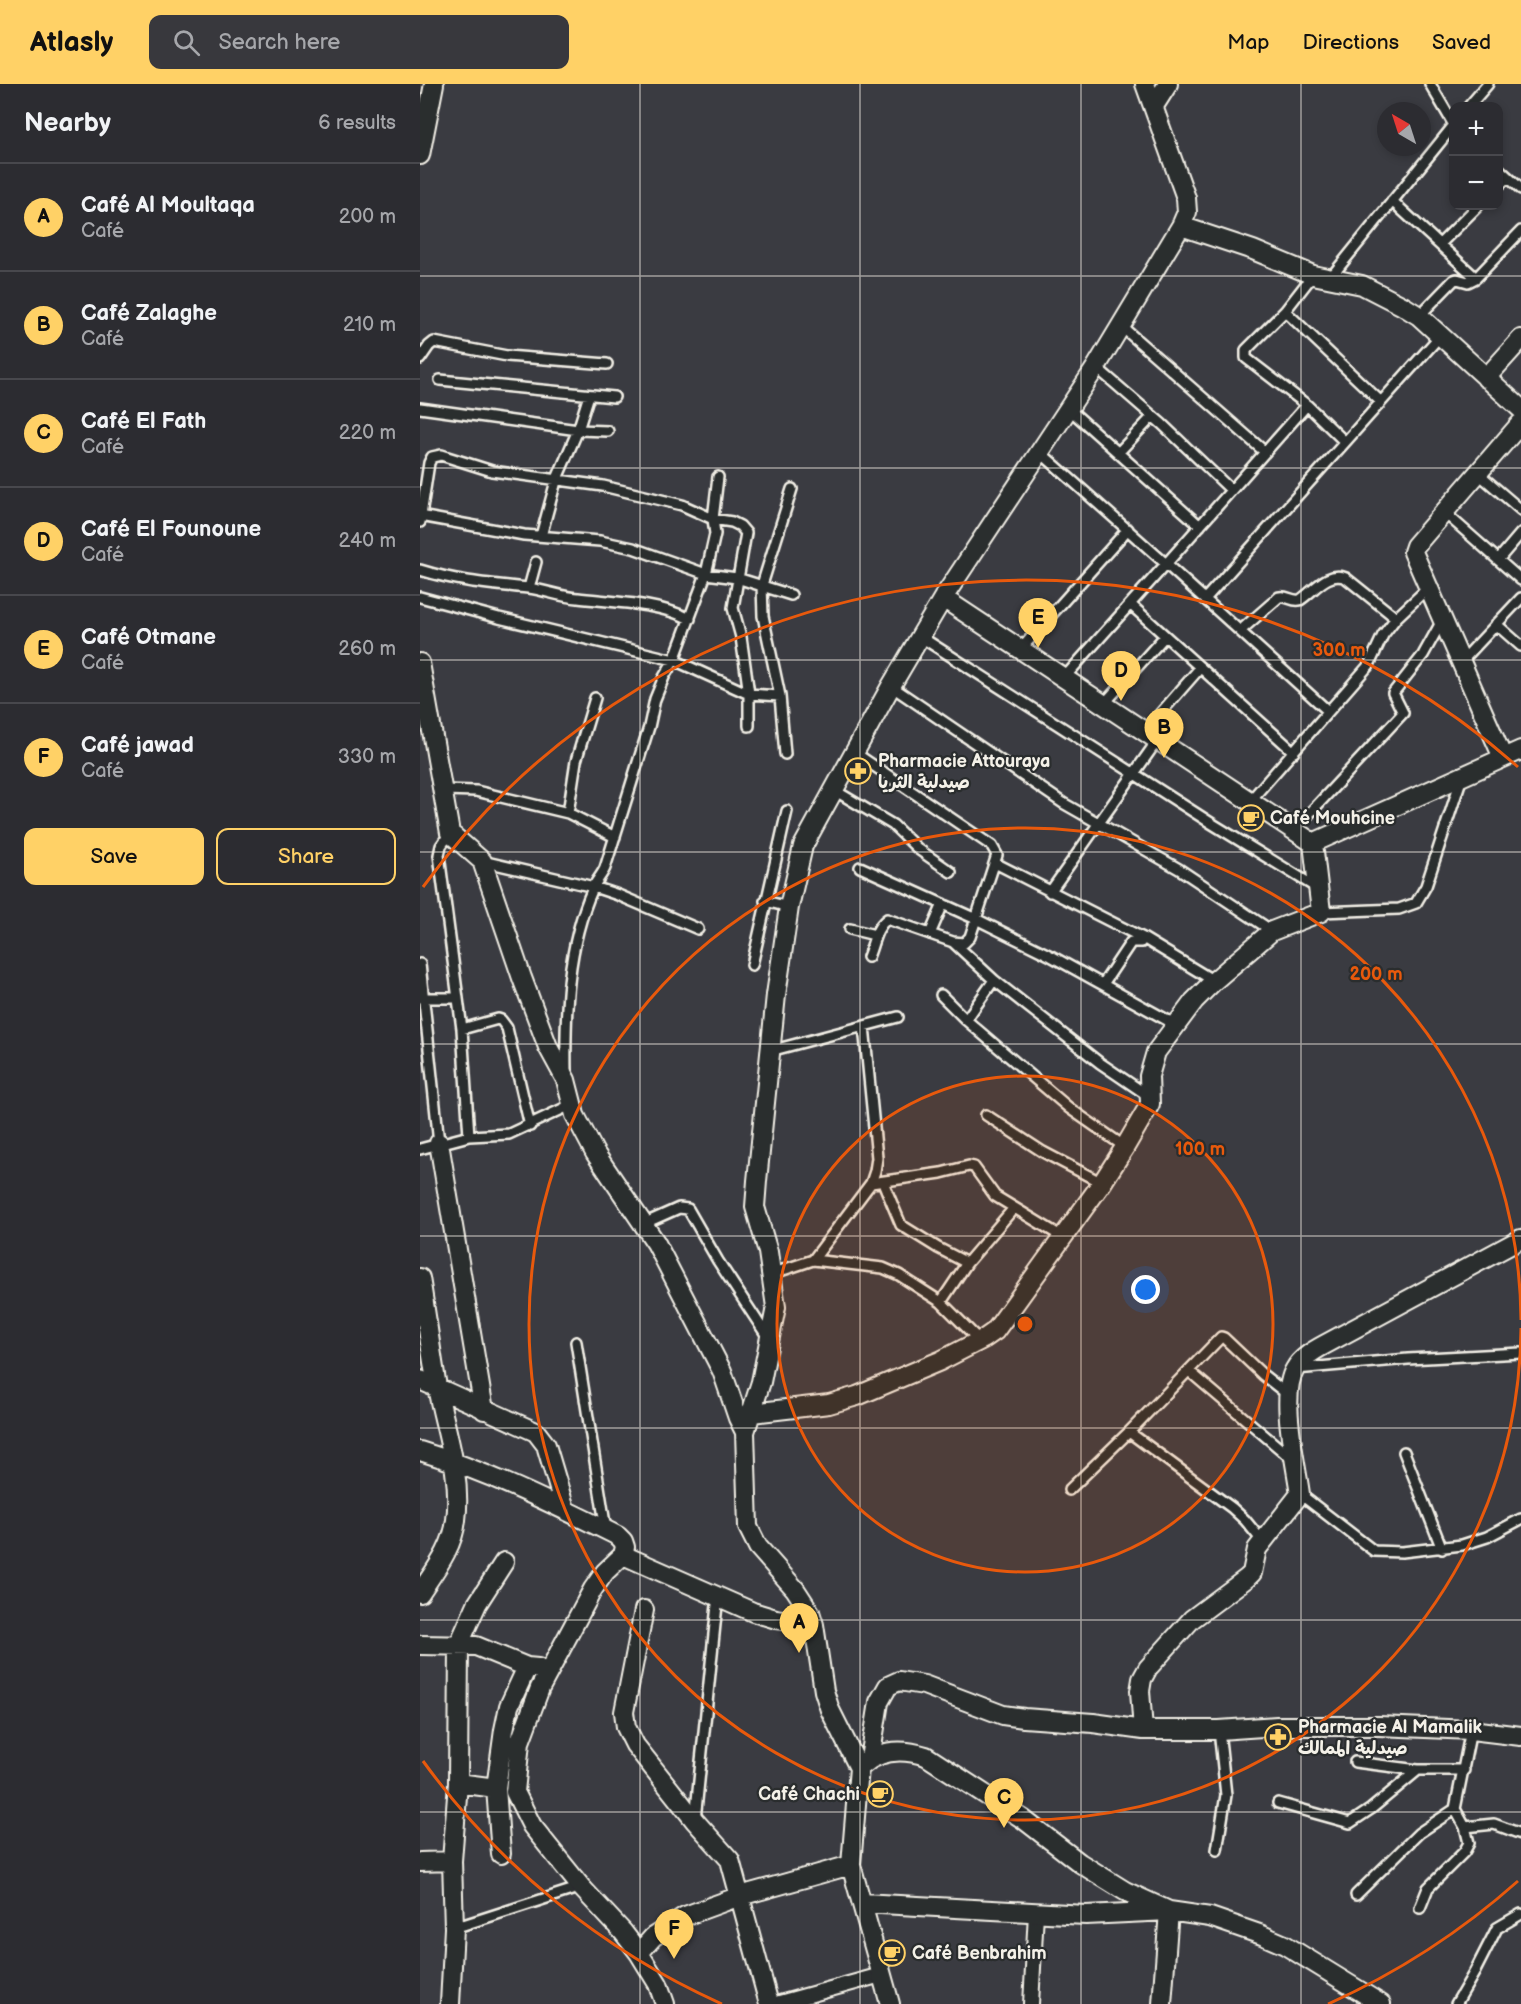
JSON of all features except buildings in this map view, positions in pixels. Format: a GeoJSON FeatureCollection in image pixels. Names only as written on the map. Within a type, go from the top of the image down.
{"type":"FeatureCollection","features":[{"type":"Feature","properties":{"kind":"street"},"geometry":{"type":"LineString","coordinates":[[420,155],[434,84]]}},
{"type":"Feature","properties":{"kind":"street"},"geometry":{"type":"LineString","coordinates":[[864,1763],[830,1710],[824,1691],[810,1612],[758,1547],[748,1527],[745,1432],[761,1382],[776,1307],[771,1274],[755,1207],[770,1051],[789,907],[803,846],[891,686],[943,598],[1096,367],[1181,226],[1186,212],[1186,198],[1145,84]]}},
{"type":"Feature","properties":{"kind":"street"},"geometry":{"type":"LineString","coordinates":[[1154,106],[1168,84]]}},
{"type":"Feature","properties":{"kind":"street"},"geometry":{"type":"LineString","coordinates":[[1181,226],[1322,276],[1362,285],[1403,306],[1419,316],[1521,409]]}},
{"type":"Feature","properties":{"kind":"street"},"geometry":{"type":"LineString","coordinates":[[1485,378],[1521,339]]}},
{"type":"Feature","properties":{"kind":"street"},"geometry":{"type":"LineString","coordinates":[[1503,758],[1413,552],[1415,546],[1519,431]]}},
{"type":"Feature","properties":{"kind":"street"},"geometry":{"type":"LineString","coordinates":[[752,1413],[829,1404],[858,1396],[940,1361],[990,1335],[1064,1238],[1125,1147],[1150,1106],[1148,1083],[1156,1052],[1194,1001],[1272,931],[1321,912],[1313,843],[943,598]]}},
{"type":"Feature","properties":{"kind":"street"},"geometry":{"type":"LineString","coordinates":[[420,663],[450,833],[482,861],[548,1047],[566,1080],[575,1115],[595,1153],[656,1243],[722,1371],[745,1432]]}},
{"type":"Feature","properties":{"kind":"street"},"geometry":{"type":"LineString","coordinates":[[1313,843],[1521,750]]}},
{"type":"Feature","properties":{"kind":"street"},"geometry":{"type":"LineString","coordinates":[[439,1143],[484,1410]]}},
{"type":"Feature","properties":{"kind":"street"},"geometry":{"type":"LineString","coordinates":[[1143,1730],[1140,1691],[1144,1674],[1192,1619],[1252,1573],[1257,1549],[1300,1494],[1287,1394],[1294,1369],[1304,1358],[1324,1345],[1521,1239]]}},
{"type":"Feature","properties":{"kind":"street"},"geometry":{"type":"LineString","coordinates":[[420,1278],[437,1388],[453,1461],[457,1505],[453,1537],[420,1593]]}},
{"type":"Feature","properties":{"kind":"street"},"geometry":{"type":"LineString","coordinates":[[420,1380],[484,1410],[529,1427],[542,1437],[565,1509]]}},
{"type":"Feature","properties":{"kind":"street"},"geometry":{"type":"LineString","coordinates":[[420,1451],[453,1461],[532,1494],[618,1536],[623,1541],[625,1547],[623,1555],[605,1572],[593,1589],[549,1669],[520,1742],[515,1792],[532,1826],[581,1887],[623,1932],[639,1953],[658,1984],[665,2004]]}},
{"type":"Feature","properties":{"kind":"street"},"geometry":{"type":"LineString","coordinates":[[623,1555],[753,1612],[776,1619],[814,1625]]}},
{"type":"Feature","properties":{"kind":"street"},"geometry":{"type":"LineString","coordinates":[[450,2004],[454,1928],[452,1861],[458,1783],[459,1644],[477,1604],[504,1562]]}},
{"type":"Feature","properties":{"kind":"street"},"geometry":{"type":"LineString","coordinates":[[644,1610],[624,1712],[626,1727],[634,1745],[695,1821],[730,1860],[769,2004]]}},
{"type":"Feature","properties":{"kind":"street"},"geometry":{"type":"LineString","coordinates":[[420,1645],[476,1646],[527,1667],[549,1669]]}},
{"type":"Feature","properties":{"kind":"street"},"geometry":{"type":"LineString","coordinates":[[501,1854],[496,1788],[509,1706],[527,1667]]}},
{"type":"Feature","properties":{"kind":"street"},"geometry":{"type":"LineString","coordinates":[[890,2004],[851,1865],[864,1763],[879,1702],[888,1686],[899,1681],[924,1685],[1003,1715],[1143,1730],[1322,1726],[1471,1730],[1521,1736]]}},
{"type":"Feature","properties":{"kind":"street"},"geometry":{"type":"LineString","coordinates":[[864,1763],[883,1753],[909,1752],[926,1756],[1023,1819],[1080,1863],[1125,1891],[1169,1911]]}},
{"type":"Feature","properties":{"kind":"street"},"geometry":{"type":"LineString","coordinates":[[458,1783],[496,1788]]}},
{"type":"Feature","properties":{"kind":"street"},"geometry":{"type":"LineString","coordinates":[[420,1862],[452,1861]]}},
{"type":"Feature","properties":{"kind":"street"},"geometry":{"type":"LineString","coordinates":[[639,1953],[653,1937],[685,1916],[740,1896],[851,1865]]}},
{"type":"Feature","properties":{"kind":"street"},"geometry":{"type":"LineString","coordinates":[[862,1904],[1086,1915],[1169,1911],[1210,1917],[1262,1935],[1285,1946],[1381,2004]]}},
{"type":"Feature","properties":{"kind":"street"},"geometry":{"type":"LineString","coordinates":[[1162,2004],[1169,1911]]}},
{"type":"Feature","properties":{"kind":"street"},"geometry":{"type":"LineString","coordinates":[[1031,2004],[1036,1913]]}},
{"type":"Feature","properties":{"kind":"street"},"geometry":{"type":"LineString","coordinates":[[776,2004],[881,1975]]}},
{"type":"Feature","properties":{"kind":"lane"},"geometry":{"type":"LineString","coordinates":[[1430,84],[1449,116]]}},
{"type":"Feature","properties":{"kind":"lane"},"geometry":{"type":"LineString","coordinates":[[1472,102],[1488,84]]}},
{"type":"Feature","properties":{"kind":"lane"},"geometry":{"type":"LineString","coordinates":[[1345,442],[1307,405],[1246,358],[1246,350],[1322,276],[1392,201],[1449,131]]}},
{"type":"Feature","properties":{"kind":"lane"},"geometry":{"type":"LineString","coordinates":[[1503,172],[1521,189]]}},
{"type":"Feature","properties":{"kind":"lane"},"geometry":{"type":"LineString","coordinates":[[1503,182],[1508,177]]}},
{"type":"Feature","properties":{"kind":"lane"},"geometry":{"type":"LineString","coordinates":[[1392,201],[1476,278]]}},
{"type":"Feature","properties":{"kind":"lane"},"geometry":{"type":"LineString","coordinates":[[1440,244],[1474,210]]}},
{"type":"Feature","properties":{"kind":"lane"},"geometry":{"type":"LineString","coordinates":[[1419,316],[1454,280],[1468,282],[1476,278],[1521,231]]}},
{"type":"Feature","properties":{"kind":"lane"},"geometry":{"type":"LineString","coordinates":[[1285,311],[1381,402]]}},
{"type":"Feature","properties":{"kind":"lane"},"geometry":{"type":"LineString","coordinates":[[1121,326],[1265,452]]}},
{"type":"Feature","properties":{"kind":"lane"},"geometry":{"type":"LineString","coordinates":[[1205,599],[1440,336]]}},
{"type":"Feature","properties":{"kind":"lane"},"geometry":{"type":"LineString","coordinates":[[420,359],[429,346],[435,342],[507,356],[607,364]]}},
{"type":"Feature","properties":{"kind":"lane"},"geometry":{"type":"LineString","coordinates":[[1096,367],[1153,416],[1231,490]]}},
{"type":"Feature","properties":{"kind":"lane"},"geometry":{"type":"LineString","coordinates":[[440,380],[614,397]]}},
{"type":"Feature","properties":{"kind":"lane"},"geometry":{"type":"LineString","coordinates":[[541,536],[556,481],[578,430],[589,395]]}},
{"type":"Feature","properties":{"kind":"lane"},"geometry":{"type":"LineString","coordinates":[[1063,679],[1307,405]]}},
{"type":"Feature","properties":{"kind":"lane"},"geometry":{"type":"LineString","coordinates":[[420,408],[578,430],[608,431]]}},
{"type":"Feature","properties":{"kind":"lane"},"geometry":{"type":"LineString","coordinates":[[1068,408],[1200,526]]}},
{"type":"Feature","properties":{"kind":"lane"},"geometry":{"type":"LineString","coordinates":[[1118,453],[1153,416]]}},
{"type":"Feature","properties":{"kind":"lane"},"geometry":{"type":"LineString","coordinates":[[1040,452],[1328,711]]}},
{"type":"Feature","properties":{"kind":"lane"},"geometry":{"type":"LineString","coordinates":[[749,726],[749,694],[741,637],[733,608],[737,578],[746,533],[740,526],[732,522],[713,519],[682,505],[603,486],[492,471],[465,461],[435,456],[429,463],[420,518],[524,535],[600,541],[633,548],[706,574],[737,578],[791,595]]}},
{"type":"Feature","properties":{"kind":"lane"},"geometry":{"type":"LineString","coordinates":[[1479,474],[1521,510]]}},
{"type":"Feature","properties":{"kind":"lane"},"geometry":{"type":"LineString","coordinates":[[566,1080],[568,978],[580,925],[594,887],[605,868],[649,727],[655,699],[664,676],[674,660],[706,574],[715,534],[713,519],[718,477]]}},
{"type":"Feature","properties":{"kind":"lane"},"geometry":{"type":"LineString","coordinates":[[785,754],[780,696],[763,616],[762,585],[792,489]]}},
{"type":"Feature","properties":{"kind":"lane"},"geometry":{"type":"LineString","coordinates":[[1445,513],[1521,580]]}},
{"type":"Feature","properties":{"kind":"lane"},"geometry":{"type":"LineString","coordinates":[[1020,651],[1128,529]]}},
{"type":"Feature","properties":{"kind":"lane"},"geometry":{"type":"LineString","coordinates":[[1498,560],[1521,533]]}},
{"type":"Feature","properties":{"kind":"lane"},"geometry":{"type":"LineString","coordinates":[[529,588],[536,562]]}},
{"type":"Feature","properties":{"kind":"lane"},"geometry":{"type":"LineString","coordinates":[[420,570],[469,582],[529,588],[576,598],[634,604],[690,619]]}},
{"type":"Feature","properties":{"kind":"lane"},"geometry":{"type":"LineString","coordinates":[[1240,631],[1279,597],[1300,600],[1331,576],[1340,575],[1396,618]]}},
{"type":"Feature","properties":{"kind":"lane"},"geometry":{"type":"LineString","coordinates":[[1250,801],[1369,665],[1383,635],[1396,618],[1429,587]]}},
{"type":"Feature","properties":{"kind":"lane"},"geometry":{"type":"LineString","coordinates":[[420,597],[674,660],[749,694],[780,696]]}},
{"type":"Feature","properties":{"kind":"lane"},"geometry":{"type":"LineString","coordinates":[[1461,662],[1521,598]]}},
{"type":"Feature","properties":{"kind":"lane"},"geometry":{"type":"LineString","coordinates":[[1130,604],[1294,752]]}},
{"type":"Feature","properties":{"kind":"lane"},"geometry":{"type":"LineString","coordinates":[[1294,830],[1403,712],[1393,693],[1423,655],[1443,619]]}},
{"type":"Feature","properties":{"kind":"lane"},"geometry":{"type":"LineString","coordinates":[[1497,624],[1521,646]]}},
{"type":"Feature","properties":{"kind":"lane"},"geometry":{"type":"LineString","coordinates":[[1103,705],[1165,636]]}},
{"type":"Feature","properties":{"kind":"lane"},"geometry":{"type":"LineString","coordinates":[[921,637],[1133,774],[1318,889]]}},
{"type":"Feature","properties":{"kind":"lane"},"geometry":{"type":"LineString","coordinates":[[1050,892],[1133,774],[1151,736],[1200,668]]}},
{"type":"Feature","properties":{"kind":"lane"},"geometry":{"type":"LineString","coordinates":[[891,686],[1063,803],[1179,869],[1272,931]]}},
{"type":"Feature","properties":{"kind":"lane"},"geometry":{"type":"LineString","coordinates":[[568,813],[576,760],[595,698]]}},
{"type":"Feature","properties":{"kind":"lane"},"geometry":{"type":"LineString","coordinates":[[855,753],[992,846],[997,855],[976,919],[964,943],[953,942],[887,919],[875,935],[868,957]]}},
{"type":"Feature","properties":{"kind":"lane"},"geometry":{"type":"LineString","coordinates":[[1321,912],[1399,909],[1416,903],[1426,886],[1463,776]]}},
{"type":"Feature","properties":{"kind":"lane"},"geometry":{"type":"LineString","coordinates":[[443,790],[476,791],[568,813],[615,837]]}},
{"type":"Feature","properties":{"kind":"lane"},"geometry":{"type":"LineString","coordinates":[[834,790],[886,821],[918,849],[951,872]]}},
{"type":"Feature","properties":{"kind":"lane"},"geometry":{"type":"LineString","coordinates":[[752,965],[787,812]]}},
{"type":"Feature","properties":{"kind":"lane"},"geometry":{"type":"LineString","coordinates":[[450,833],[441,846],[439,855],[462,1029],[469,1136]]}},
{"type":"Feature","properties":{"kind":"lane"},"geometry":{"type":"LineString","coordinates":[[482,861],[594,887],[698,929]]}},
{"type":"Feature","properties":{"kind":"lane"},"geometry":{"type":"LineString","coordinates":[[994,863],[1143,938],[1214,981]]}},
{"type":"Feature","properties":{"kind":"lane"},"geometry":{"type":"LineString","coordinates":[[860,867],[976,919],[1103,984],[1176,1025]]}},
{"type":"Feature","properties":{"kind":"lane"},"geometry":{"type":"LineString","coordinates":[[765,901],[789,907]]}},
{"type":"Feature","properties":{"kind":"lane"},"geometry":{"type":"LineString","coordinates":[[930,934],[943,904]]}},
{"type":"Feature","properties":{"kind":"lane"},"geometry":{"type":"LineString","coordinates":[[850,929],[875,935]]}},
{"type":"Feature","properties":{"kind":"lane"},"geometry":{"type":"LineString","coordinates":[[1103,984],[1131,942],[1141,942],[1143,938]]}},
{"type":"Feature","properties":{"kind":"lane"},"geometry":{"type":"LineString","coordinates":[[953,942],[994,980],[1100,1063],[1150,1097]]}},
{"type":"Feature","properties":{"kind":"lane"},"geometry":{"type":"LineString","coordinates":[[420,964],[439,1143]]}},
{"type":"Feature","properties":{"kind":"lane"},"geometry":{"type":"LineString","coordinates":[[966,1020],[994,980]]}},
{"type":"Feature","properties":{"kind":"lane"},"geometry":{"type":"LineString","coordinates":[[941,995],[966,1020],[1069,1108],[1125,1147]]}},
{"type":"Feature","properties":{"kind":"lane"},"geometry":{"type":"LineString","coordinates":[[422,998],[458,998]]}},
{"type":"Feature","properties":{"kind":"lane"},"geometry":{"type":"LineString","coordinates":[[770,1051],[898,1017]]}},
{"type":"Feature","properties":{"kind":"lane"},"geometry":{"type":"LineString","coordinates":[[462,1029],[498,1019],[504,1023],[530,1126]]}},
{"type":"Feature","properties":{"kind":"lane"},"geometry":{"type":"LineString","coordinates":[[813,1260],[871,1183],[877,1158],[864,1026]]}},
{"type":"Feature","properties":{"kind":"lane"},"geometry":{"type":"LineString","coordinates":[[420,1149],[469,1136],[509,1134],[573,1104]]}},
{"type":"Feature","properties":{"kind":"lane"},"geometry":{"type":"LineString","coordinates":[[986,1115],[1043,1152],[1102,1183]]}},
{"type":"Feature","properties":{"kind":"lane"},"geometry":{"type":"LineString","coordinates":[[871,1183],[974,1167],[995,1197],[1064,1238]]}},
{"type":"Feature","properties":{"kind":"lane"},"geometry":{"type":"LineString","coordinates":[[883,1182],[901,1225],[967,1263]]}},
{"type":"Feature","properties":{"kind":"lane"},"geometry":{"type":"LineString","coordinates":[[643,1224],[678,1208],[688,1209],[718,1261],[769,1339]]}},
{"type":"Feature","properties":{"kind":"lane"},"geometry":{"type":"LineString","coordinates":[[941,1302],[967,1263],[1014,1208]]}},
{"type":"Feature","properties":{"kind":"lane"},"geometry":{"type":"LineString","coordinates":[[771,1274],[813,1260],[883,1268],[899,1275],[941,1302],[980,1341]]}},
{"type":"Feature","properties":{"kind":"lane"},"geometry":{"type":"LineString","coordinates":[[1069,1490],[1222,1337],[1287,1394]]}},
{"type":"Feature","properties":{"kind":"lane"},"geometry":{"type":"LineString","coordinates":[[576,1342],[606,1530]]}},
{"type":"Feature","properties":{"kind":"lane"},"geometry":{"type":"LineString","coordinates":[[1294,1369],[1408,1359],[1521,1353]]}},
{"type":"Feature","properties":{"kind":"lane"},"geometry":{"type":"LineString","coordinates":[[1189,1371],[1295,1462]]}},
{"type":"Feature","properties":{"kind":"lane"},"geometry":{"type":"LineString","coordinates":[[1129,1432],[1232,1508],[1263,1542]]}},
{"type":"Feature","properties":{"kind":"lane"},"geometry":{"type":"LineString","coordinates":[[1404,1452],[1442,1549]]}},
{"type":"Feature","properties":{"kind":"lane"},"geometry":{"type":"LineString","coordinates":[[1300,1494],[1374,1551],[1402,1552],[1462,1545],[1487,1538],[1521,1519]]}},
{"type":"Feature","properties":{"kind":"lane"},"geometry":{"type":"LineString","coordinates":[[695,1821],[718,1595]]}},
{"type":"Feature","properties":{"kind":"lane"},"geometry":{"type":"LineString","coordinates":[[1217,1850],[1226,1796],[1219,1730]]}},
{"type":"Feature","properties":{"kind":"lane"},"geometry":{"type":"LineString","coordinates":[[1420,1908],[1428,1888],[1467,1848],[1469,1840],[1465,1827],[1455,1809],[1471,1730]]}},
{"type":"Feature","properties":{"kind":"lane"},"geometry":{"type":"LineString","coordinates":[[1355,1762],[1418,1770],[1464,1770]]}},
{"type":"Feature","properties":{"kind":"lane"},"geometry":{"type":"LineString","coordinates":[[1278,1803],[1350,1823],[1371,1809],[1418,1770]]}},
{"type":"Feature","properties":{"kind":"lane"},"geometry":{"type":"LineString","coordinates":[[1356,1895],[1419,1833],[1455,1809]]}},
{"type":"Feature","properties":{"kind":"lane"},"geometry":{"type":"LineString","coordinates":[[1465,1827],[1494,1824],[1521,1834]]}},
{"type":"Feature","properties":{"kind":"lane"},"geometry":{"type":"LineString","coordinates":[[454,1928],[581,1887]]}},
{"type":"Feature","properties":{"kind":"lane"},"geometry":{"type":"LineString","coordinates":[[1456,2004],[1497,1928],[1521,1914]]}},
{"type":"Feature","properties":{"kind":"place","name":"Café Otmane"},"geometry":{"type":"Point","coordinates":[1038,648]}},
{"type":"Feature","properties":{"kind":"place","name":"Café El Founoune"},"geometry":{"type":"Point","coordinates":[1121,701]}},
{"type":"Feature","properties":{"kind":"place","name":"Café Zalaghe"},"geometry":{"type":"Point","coordinates":[1164,758]}},
{"type":"Feature","properties":{"kind":"place","name":"Pharmacie Attouraya صيدلية الثريا"},"geometry":{"type":"Point","coordinates":[858,771]}},
{"type":"Feature","properties":{"kind":"place","name":"Café Mouhcine"},"geometry":{"type":"Point","coordinates":[1251,818]}},
{"type":"Feature","properties":{"kind":"place","name":"Café Al Moultaqa"},"geometry":{"type":"Point","coordinates":[799,1653]}},
{"type":"Feature","properties":{"kind":"place","name":"Pharmacie Al Mamalik صيدلية الممالك"},"geometry":{"type":"Point","coordinates":[1278,1737]}},
{"type":"Feature","properties":{"kind":"place","name":"Café Chachi"},"geometry":{"type":"Point","coordinates":[880,1794]}},
{"type":"Feature","properties":{"kind":"place","name":"Café El Fath"},"geometry":{"type":"Point","coordinates":[1004,1828]}},
{"type":"Feature","properties":{"kind":"place","name":"Café Benbrahim"},"geometry":{"type":"Point","coordinates":[892,1953]}},
{"type":"Feature","properties":{"kind":"place","name":"Café jawad"},"geometry":{"type":"Point","coordinates":[674,1959]}}]}
